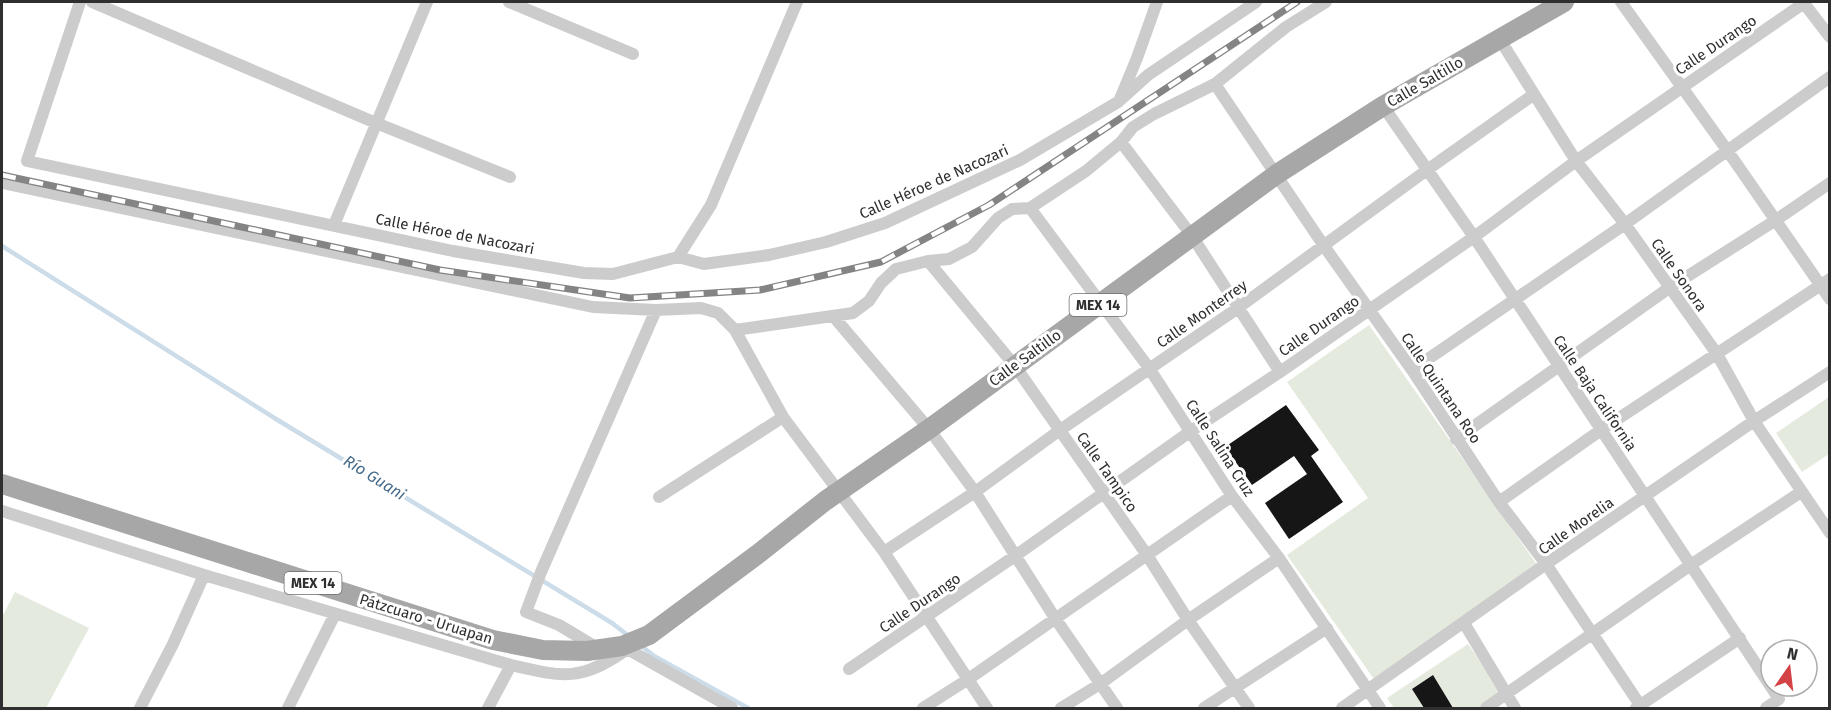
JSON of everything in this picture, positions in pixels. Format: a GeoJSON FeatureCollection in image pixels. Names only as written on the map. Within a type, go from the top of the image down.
{"type":"FeatureCollection","features":[{"type":"Feature","properties":{"kind":"main road","name":"Calle Saltillo"},"geometry":{"type":"LineString","coordinates":[[649,634],[839,492],[929,429],[1277,174],[1383,106],[1564,2]]}},
{"type":"Feature","properties":{"kind":"main road","name":"Pátzcuaro - Uruapan"},"geometry":{"type":"LineString","coordinates":[[2,488],[493,640],[543,650],[573,652],[626,647],[649,634]]}},
{"type":"Feature","properties":{"kind":"street","name":"Calle Héroe de Nacozari"},"geometry":{"type":"LineString","coordinates":[[80,2],[27,161],[453,251],[584,273],[613,274],[678,257],[704,264],[769,255],[826,242],[885,223],[1020,160],[1118,102],[1149,75],[1256,2]]}},
{"type":"Feature","properties":{"kind":"street"},"geometry":{"type":"LineString","coordinates":[[92,2],[376,123],[510,177]]}},
{"type":"Feature","properties":{"kind":"street"},"geometry":{"type":"LineString","coordinates":[[334,225],[427,2]]}},
{"type":"Feature","properties":{"kind":"street"},"geometry":{"type":"LineString","coordinates":[[509,2],[633,54]]}},
{"type":"Feature","properties":{"kind":"street"},"geometry":{"type":"LineString","coordinates":[[678,257],[711,205],[797,2]]}},
{"type":"Feature","properties":{"kind":"street"},"geometry":{"type":"LineString","coordinates":[[1118,102],[1157,2]]}},
{"type":"Feature","properties":{"kind":"street"},"geometry":{"type":"LineString","coordinates":[[735,330],[854,313],[869,301],[881,283],[896,269],[928,261],[949,259],[972,247],[998,218],[1012,209],[1030,208],[1086,171],[1120,142],[1133,127],[1215,84],[1286,27],[1326,2]]}},
{"type":"Feature","properties":{"kind":"street"},"geometry":{"type":"LineString","coordinates":[[1621,2],[1776,220],[1825,283],[1830,299]]}},
{"type":"Feature","properties":{"kind":"street"},"geometry":{"type":"LineString","coordinates":[[1803,2],[1830,37]]}},
{"type":"Feature","properties":{"kind":"street","name":"Calle Durango"},"geometry":{"type":"LineString","coordinates":[[849,669],[1015,556],[1191,430],[1280,372],[1474,237],[1576,161],[1803,2]]}},
{"type":"Feature","properties":{"kind":"street","name":"Calle Sonora"},"geometry":{"type":"LineString","coordinates":[[1499,38],[1533,96],[1576,161],[1625,224],[1717,354],[1754,421],[1830,533]]}},
{"type":"Feature","properties":{"kind":"street"},"geometry":{"type":"LineString","coordinates":[[1412,370],[1625,224],[1830,76]]}},
{"type":"Feature","properties":{"kind":"street","name":"Calle Quintana Roo"},"geometry":{"type":"LineString","coordinates":[[1215,84],[1324,246],[1412,370],[1499,502],[1546,564],[1639,708]]}},
{"type":"Feature","properties":{"kind":"street","name":"Calle Monterrey"},"geometry":{"type":"LineString","coordinates":[[884,552],[975,492],[1060,430],[1238,308],[1533,96]]}},
{"type":"Feature","properties":{"kind":"street","name":"Calle Baja California"},"geometry":{"type":"LineString","coordinates":[[1383,106],[1474,237],[1779,699],[1766,708]]}},
{"type":"Feature","properties":{"kind":"street"},"geometry":{"type":"LineString","coordinates":[[1120,142],[1192,236],[1280,372]]}},
{"type":"Feature","properties":{"kind":"street"},"geometry":{"type":"LineString","coordinates":[[2,183],[593,308],[656,310],[701,308],[718,313],[735,330],[783,417],[884,552],[987,708]]}},
{"type":"Feature","properties":{"kind":"street"},"geometry":{"type":"LineString","coordinates":[[1456,439],[1669,288],[1830,183]]}},
{"type":"Feature","properties":{"kind":"street","name":"Calle Salina Cruz"},"geometry":{"type":"LineString","coordinates":[[1030,208],[1149,368],[1232,496],[1279,558],[1380,708]]}},
{"type":"Feature","properties":{"kind":"street","name":"Calle Tampico"},"geometry":{"type":"LineString","coordinates":[[928,261],[1015,366],[1104,492],[1249,708]]}},
{"type":"Feature","properties":{"kind":"street"},"geometry":{"type":"LineString","coordinates":[[1499,502],[1601,430],[1825,283]]}},
{"type":"Feature","properties":{"kind":"street"},"geometry":{"type":"LineString","coordinates":[[600,650],[559,625],[526,612],[541,572],[656,310]]}},
{"type":"Feature","properties":{"kind":"street"},"geometry":{"type":"LineString","coordinates":[[834,317],[929,429],[975,492],[1055,618],[1117,708]]}},
{"type":"Feature","properties":{"kind":"street","name":"Calle Morelia"},"geometry":{"type":"LineString","coordinates":[[1342,708],[1546,564],[1754,421],[1830,372]]}},
{"type":"Feature","properties":{"kind":"street"},"geometry":{"type":"LineString","coordinates":[[658,497],[783,417]]}},
{"type":"Feature","properties":{"kind":"street"},"geometry":{"type":"LineString","coordinates":[[1486,708],[1692,564],[1801,492]]}},
{"type":"Feature","properties":{"kind":"street"},"geometry":{"type":"LineString","coordinates":[[922,708],[967,680],[1232,496]]}},
{"type":"Feature","properties":{"kind":"street"},"geometry":{"type":"LineString","coordinates":[[2,511],[335,614],[553,675],[578,674],[598,668],[626,647],[732,708]]}},
{"type":"Feature","properties":{"kind":"street"},"geometry":{"type":"LineString","coordinates":[[1061,708],[1100,684],[1279,558]]}},
{"type":"Feature","properties":{"kind":"street"},"geometry":{"type":"LineString","coordinates":[[140,708],[173,644],[204,575]]}},
{"type":"Feature","properties":{"kind":"street"},"geometry":{"type":"LineString","coordinates":[[288,708],[335,614]]}},
{"type":"Feature","properties":{"kind":"street"},"geometry":{"type":"LineString","coordinates":[[1464,623],[1515,708]]}},
{"type":"Feature","properties":{"kind":"street"},"geometry":{"type":"LineString","coordinates":[[1204,708],[1327,628]]}},
{"type":"Feature","properties":{"kind":"street"},"geometry":{"type":"LineString","coordinates":[[1639,708],[1740,638]]}},
{"type":"Feature","properties":{"kind":"street"},"geometry":{"type":"LineString","coordinates":[[488,708],[511,665]]}},
{"type":"Feature","properties":{"kind":"shaded area"},"geometry":{"type":"Polygon","coordinates":[[[1369,325],[1542,572],[1378,685],[1287,555],[1368,498],[1287,382],[1369,325]]]}},
{"type":"Feature","properties":{"kind":"shaded area"},"geometry":{"type":"Polygon","coordinates":[[[1829,397],[1829,454],[1802,472],[1776,433],[1829,397]]]}},
{"type":"Feature","properties":{"kind":"shaded area"},"geometry":{"type":"Polygon","coordinates":[[[15,592],[89,628],[46,708],[2,708],[2,617],[15,592]]]}},
{"type":"Feature","properties":{"kind":"shaded area"},"geometry":{"type":"Polygon","coordinates":[[[1468,644],[1505,697],[1488,708],[1394,708],[1387,698],[1468,644]]]}},
{"type":"Feature","properties":{"kind":"building"},"geometry":{"type":"Polygon","coordinates":[[[1286,405],[1319,450],[1311,456],[1343,502],[1289,539],[1265,503],[1307,474],[1294,456],[1252,485],[1225,447],[1286,405]]]}},
{"type":"Feature","properties":{"kind":"building"},"geometry":{"type":"Polygon","coordinates":[[[1433,675],[1453,708],[1424,708],[1412,689],[1433,675]]]}},
{"type":"Feature","properties":{"kind":"waterway","name":"Río Guani"},"geometry":{"type":"LineString","coordinates":[[2,246],[276,419],[612,623],[630,637]]}},
{"type":"Feature","properties":{"kind":"waterway","name":"Río Guani"},"geometry":{"type":"LineString","coordinates":[[639,644],[654,656],[748,708]]}},
{"type":"Feature","properties":{"kind":"railway"},"geometry":{"type":"LineString","coordinates":[[2,175],[440,270],[630,298],[760,290],[881,262],[989,205],[1297,2]]}}]}
